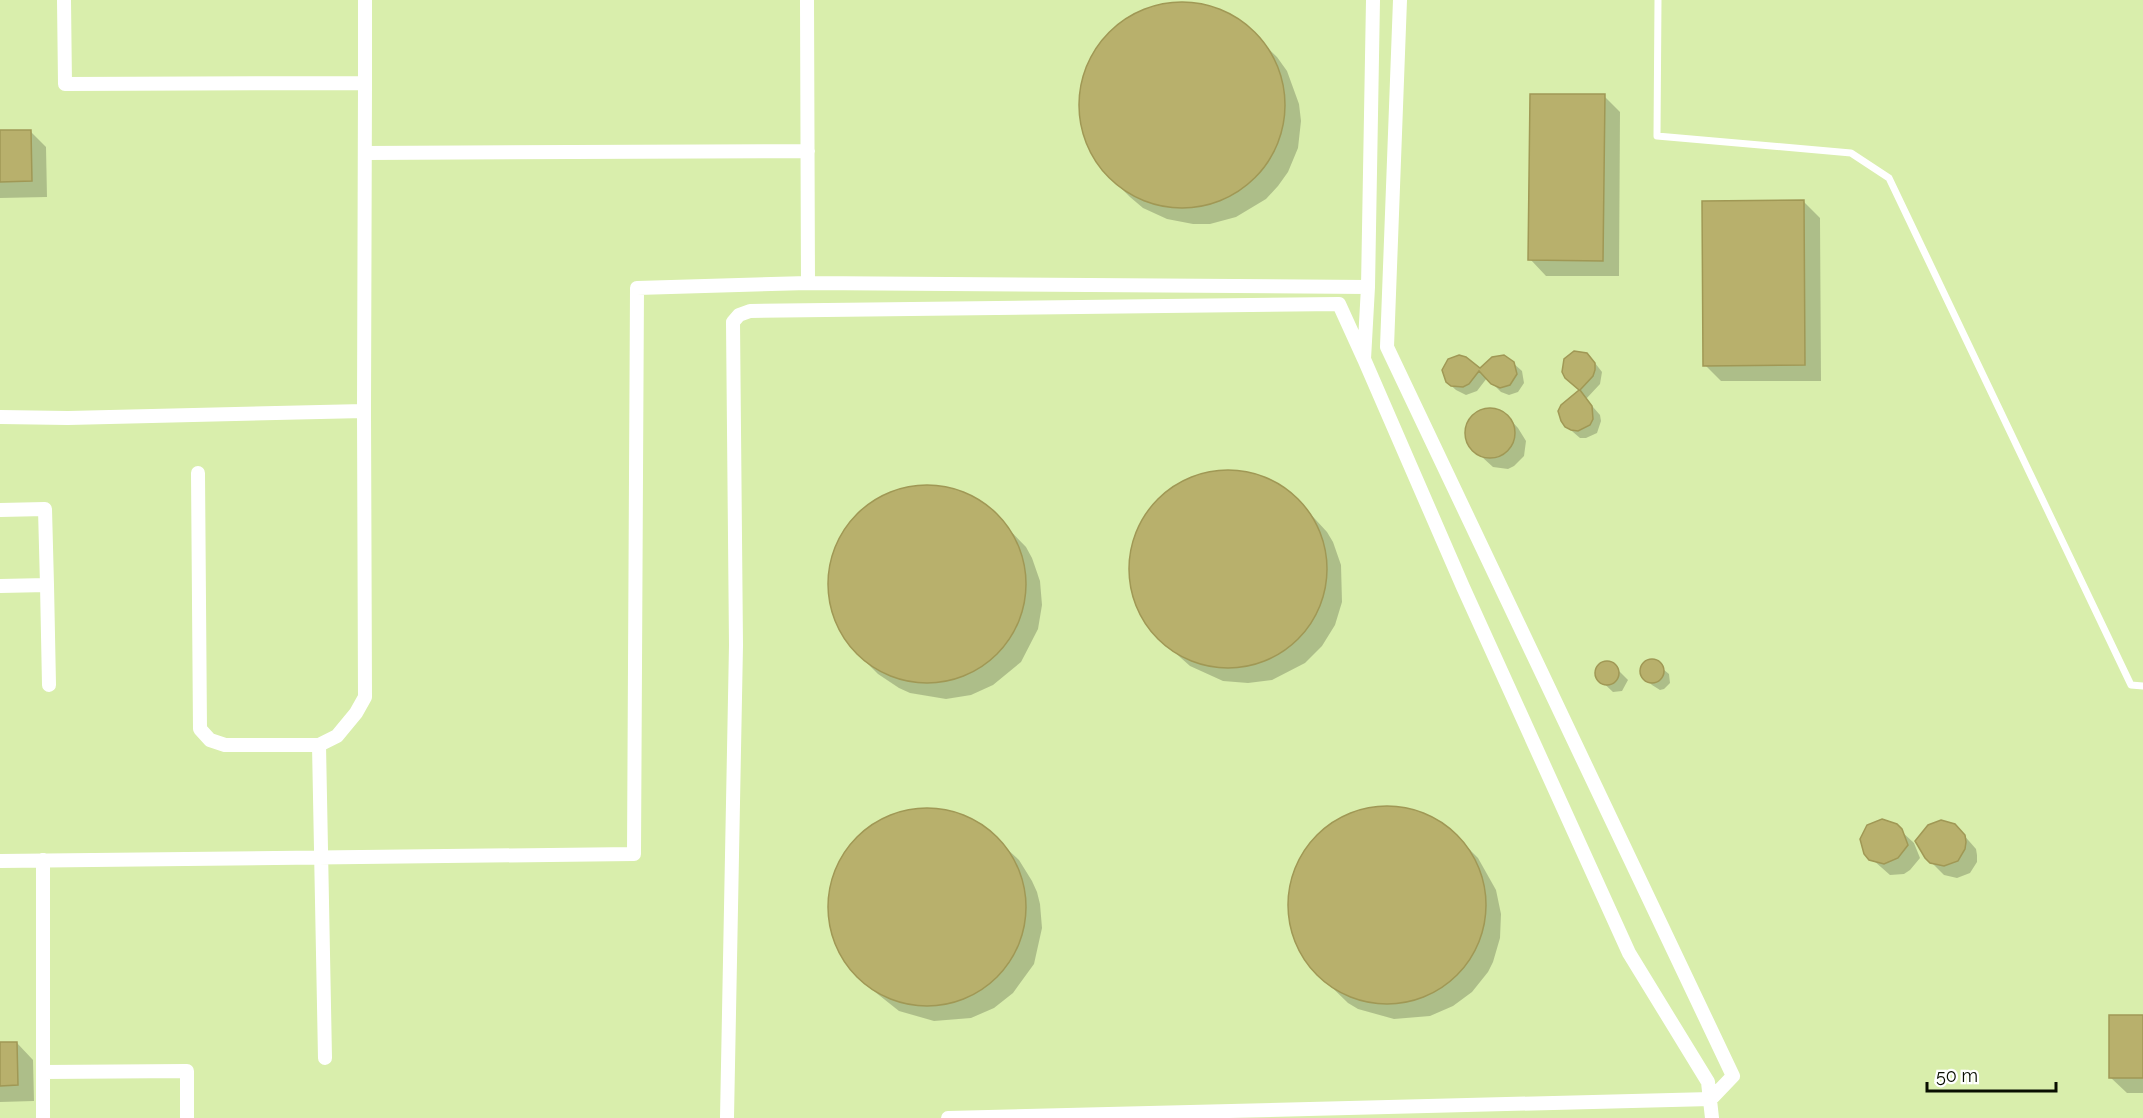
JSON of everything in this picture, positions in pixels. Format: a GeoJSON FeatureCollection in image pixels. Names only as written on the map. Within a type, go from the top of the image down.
{"type":"FeatureCollection","features":[{"type":"Feature","properties":{"kind":"street"},"geometry":{"type":"LineString","coordinates":[[64,0],[65,84],[365,83]]}},
{"type":"Feature","properties":{"kind":"street"},"geometry":{"type":"LineString","coordinates":[[198,473],[200,729],[210,740],[225,745],[319,745],[337,736],[356,713],[365,697],[364,0]]}},
{"type":"Feature","properties":{"kind":"street"},"geometry":{"type":"LineString","coordinates":[[807,0],[808,283]]}},
{"type":"Feature","properties":{"kind":"street"},"geometry":{"type":"LineString","coordinates":[[1364,359],[1368,287],[1373,0]]}},
{"type":"Feature","properties":{"kind":"street"},"geometry":{"type":"LineString","coordinates":[[948,1118],[1711,1098],[1733,1077],[1387,347],[1400,0]]}},
{"type":"Feature","properties":{"kind":"street"},"geometry":{"type":"LineString","coordinates":[[365,153],[808,151]]}},
{"type":"Feature","properties":{"kind":"street"},"geometry":{"type":"LineString","coordinates":[[0,861],[633,854],[637,288],[808,283],[1368,287]]}},
{"type":"Feature","properties":{"kind":"street"},"geometry":{"type":"LineString","coordinates":[[727,1118],[736,645],[733,322],[739,315],[750,311],[1339,304],[1463,587],[1629,952],[1708,1082],[1712,1118]]}},
{"type":"Feature","properties":{"kind":"street"},"geometry":{"type":"LineString","coordinates":[[0,417],[68,418],[364,411]]}},
{"type":"Feature","properties":{"kind":"street"},"geometry":{"type":"LineString","coordinates":[[0,510],[45,509],[49,685]]}},
{"type":"Feature","properties":{"kind":"street"},"geometry":{"type":"LineString","coordinates":[[0,586],[47,585]]}},
{"type":"Feature","properties":{"kind":"street"},"geometry":{"type":"LineString","coordinates":[[319,745],[325,1058]]}},
{"type":"Feature","properties":{"kind":"street"},"geometry":{"type":"LineString","coordinates":[[43,1118],[44,860]]}},
{"type":"Feature","properties":{"kind":"street"},"geometry":{"type":"LineString","coordinates":[[42,1072],[187,1071],[187,1118]]}},
{"type":"Feature","properties":{"kind":"lane"},"geometry":{"type":"LineString","coordinates":[[1658,0],[1657,136],[1851,153],[1889,178],[2131,685],[2143,686]]}},
{"type":"Feature","properties":{"kind":"building"},"geometry":{"type":"Polygon","coordinates":[[[1172,2],[1192,2],[1212,6],[1231,14],[1248,25],[1262,39],[1281,75],[1285,105],[1281,135],[1273,154],[1262,171],[1248,185],[1212,204],[1192,208],[1172,208],[1152,204],[1133,196],[1116,185],[1102,171],[1083,135],[1079,115],[1079,95],[1083,75],[1091,56],[1102,39],[1116,25],[1152,6],[1172,2]]]}},
{"type":"Feature","properties":{"kind":"building"},"geometry":{"type":"Polygon","coordinates":[[[1530,94],[1605,94],[1603,261],[1528,260],[1530,94]]]}},
{"type":"Feature","properties":{"kind":"building"},"geometry":{"type":"Polygon","coordinates":[[[0,130],[31,130],[32,181],[0,182],[0,130]]]}},
{"type":"Feature","properties":{"kind":"building"},"geometry":{"type":"Polygon","coordinates":[[[1804,200],[1805,365],[1703,366],[1702,201],[1804,200]]]}},
{"type":"Feature","properties":{"kind":"building"},"geometry":{"type":"Polygon","coordinates":[[[1574,351],[1587,353],[1595,363],[1593,376],[1580,390],[1592,406],[1593,419],[1590,425],[1578,431],[1565,427],[1558,411],[1561,405],[1579,390],[1565,378],[1562,372],[1564,359],[1574,351]]]}},
{"type":"Feature","properties":{"kind":"building"},"geometry":{"type":"Polygon","coordinates":[[[1459,355],[1466,357],[1480,368],[1492,357],[1504,355],[1514,362],[1517,374],[1510,385],[1500,388],[1491,384],[1479,371],[1469,384],[1463,387],[1451,386],[1446,382],[1442,370],[1448,359],[1459,355]]]}},
{"type":"Feature","properties":{"kind":"building"},"geometry":{"type":"Polygon","coordinates":[[[1490,408],[1508,415],[1515,433],[1508,451],[1490,458],[1472,451],[1465,433],[1472,415],[1490,408]]]}},
{"type":"Feature","properties":{"kind":"building"},"geometry":{"type":"Polygon","coordinates":[[[1228,470],[1257,474],[1275,482],[1298,499],[1315,522],[1323,540],[1327,569],[1323,598],[1315,616],[1298,639],[1275,656],[1257,664],[1228,668],[1199,664],[1181,656],[1158,639],[1141,616],[1133,598],[1129,569],[1133,540],[1141,522],[1158,499],[1181,482],[1199,474],[1228,470]]]}},
{"type":"Feature","properties":{"kind":"building"},"geometry":{"type":"Polygon","coordinates":[[[927,485],[956,489],[974,497],[990,507],[1004,521],[1022,555],[1026,584],[1022,613],[1014,631],[1004,647],[990,661],[956,679],[927,683],[898,679],[880,671],[864,661],[850,647],[832,613],[828,584],[832,555],[840,537],[850,521],[864,507],[898,489],[927,485]]]}},
{"type":"Feature","properties":{"kind":"building"},"geometry":{"type":"Polygon","coordinates":[[[1652,659],[1660,663],[1664,671],[1660,679],[1652,683],[1644,679],[1640,671],[1644,663],[1652,659]]]}},
{"type":"Feature","properties":{"kind":"building"},"geometry":{"type":"Polygon","coordinates":[[[1602,661],[1612,661],[1619,668],[1619,678],[1612,685],[1602,685],[1595,678],[1595,668],[1602,661]]]}},
{"type":"Feature","properties":{"kind":"building"},"geometry":{"type":"Polygon","coordinates":[[[1387,806],[1416,810],[1434,818],[1457,835],[1474,858],[1482,876],[1486,905],[1482,934],[1474,952],[1457,975],[1434,992],[1416,1000],[1387,1004],[1358,1000],[1340,992],[1317,975],[1300,952],[1292,934],[1288,905],[1292,876],[1300,858],[1317,835],[1340,818],[1358,810],[1387,806]]]}},
{"type":"Feature","properties":{"kind":"building"},"geometry":{"type":"Polygon","coordinates":[[[927,808],[956,812],[974,820],[997,837],[1014,860],[1022,878],[1026,907],[1022,936],[1014,954],[997,977],[974,994],[956,1002],[927,1006],[898,1002],[880,994],[857,977],[840,954],[832,936],[828,907],[832,878],[840,860],[857,837],[880,820],[898,812],[927,808]]]}},
{"type":"Feature","properties":{"kind":"building"},"geometry":{"type":"Polygon","coordinates":[[[1882,819],[1897,824],[1902,829],[1908,845],[1898,858],[1884,864],[1869,860],[1864,854],[1860,839],[1867,825],[1882,819]]]}},
{"type":"Feature","properties":{"kind":"building"},"geometry":{"type":"Polygon","coordinates":[[[1941,820],[1955,824],[1965,835],[1966,842],[1958,861],[1944,866],[1930,863],[1915,841],[1928,825],[1941,820]]]}},
{"type":"Feature","properties":{"kind":"building"},"geometry":{"type":"Polygon","coordinates":[[[2109,1015],[2143,1015],[2143,1078],[2109,1078],[2109,1015]]]}},
{"type":"Feature","properties":{"kind":"building"},"geometry":{"type":"Polygon","coordinates":[[[0,1042],[17,1042],[18,1085],[0,1086],[0,1042]]]}}]}
